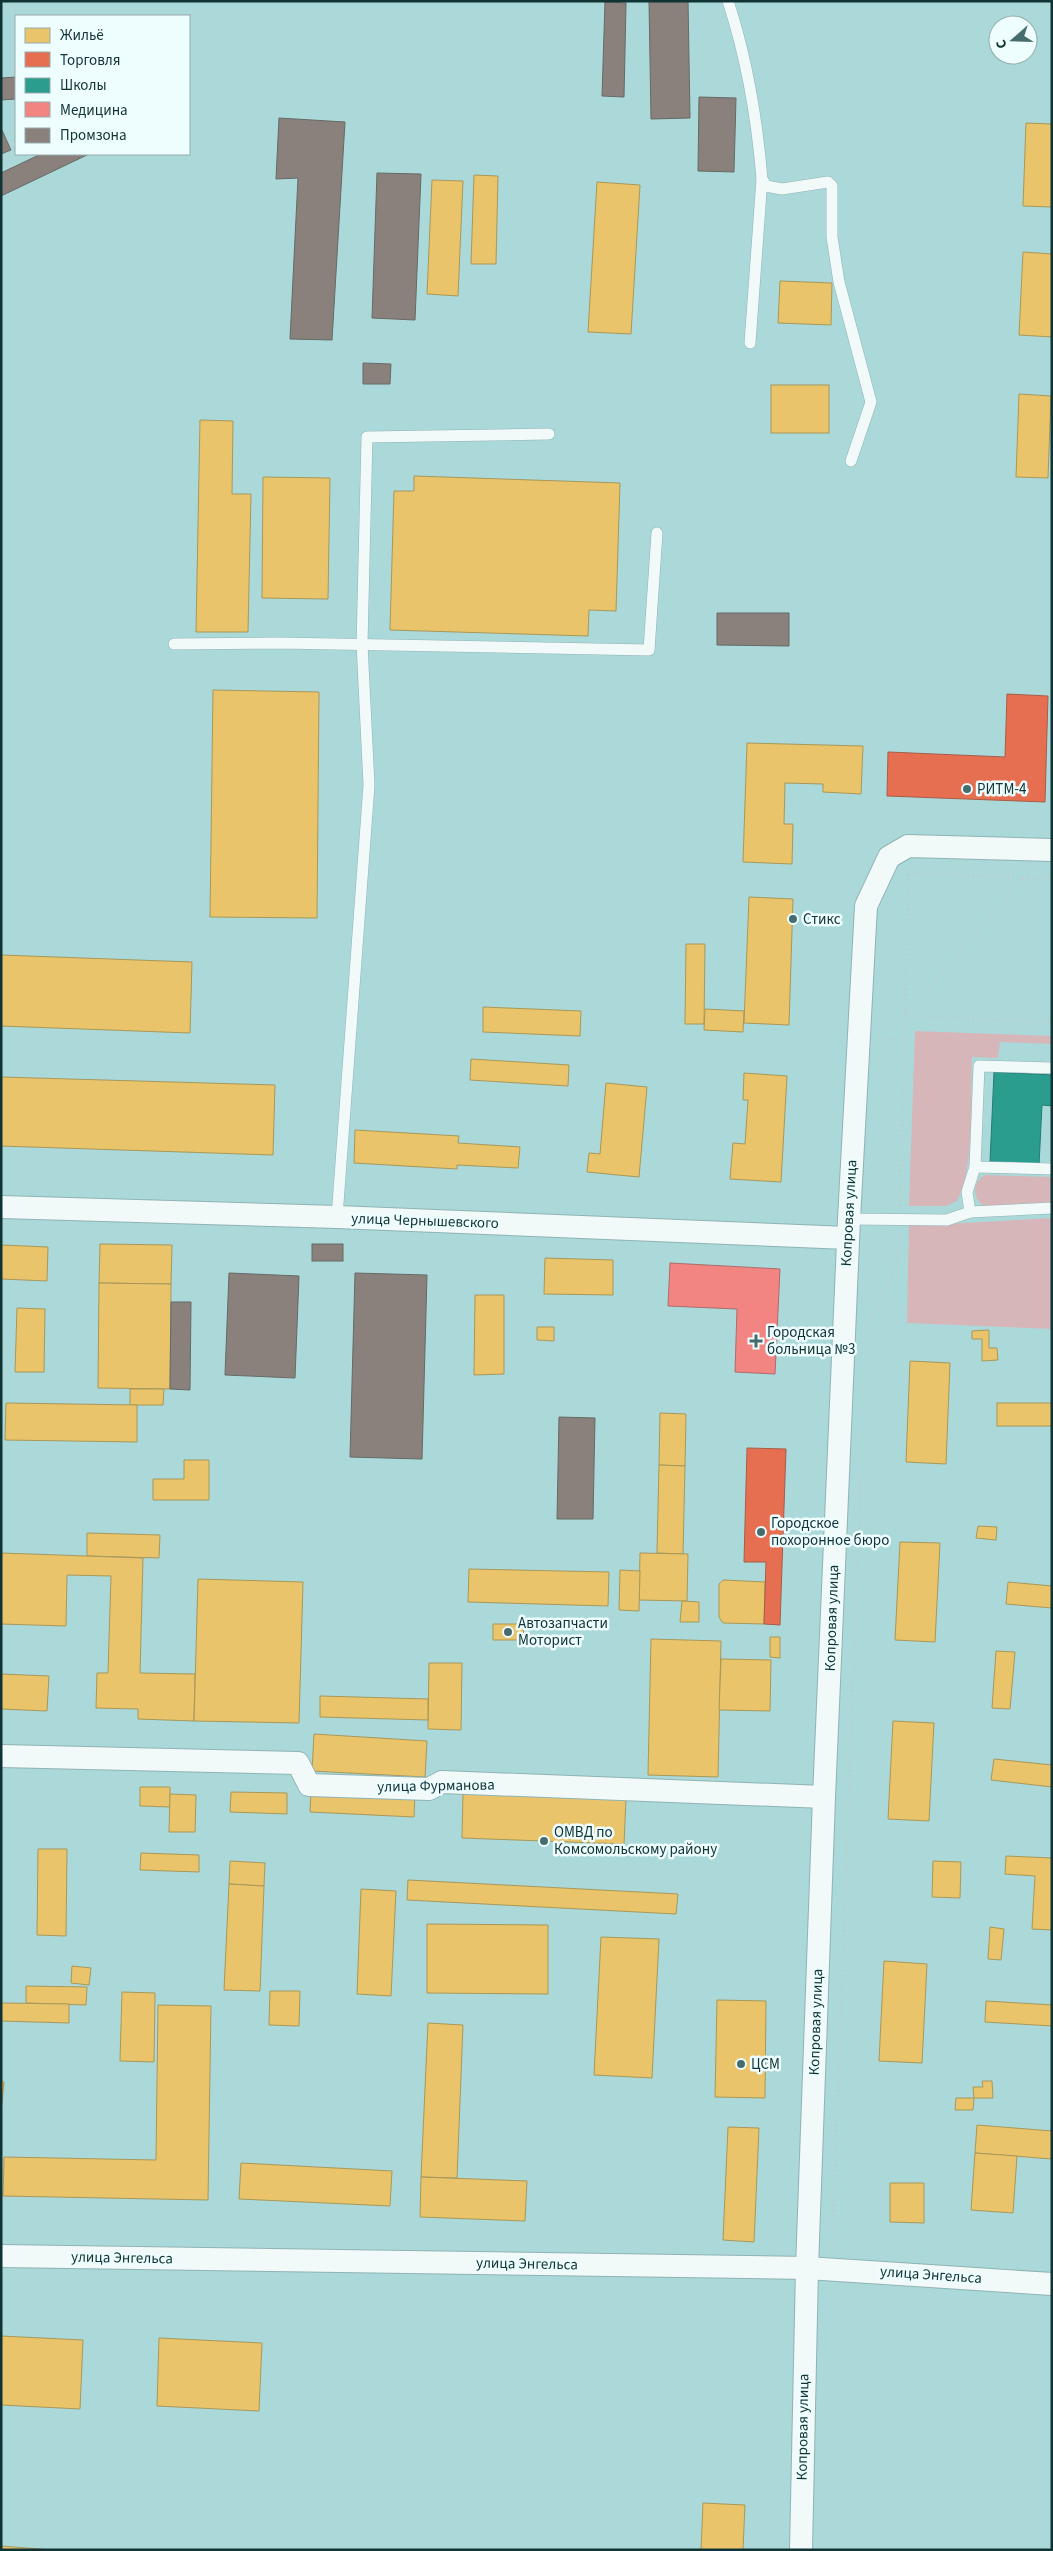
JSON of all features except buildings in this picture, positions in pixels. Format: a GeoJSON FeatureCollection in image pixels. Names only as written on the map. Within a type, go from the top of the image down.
{"type":"FeatureCollection","features":[{"type":"Feature","properties":{"kind":"street"},"geometry":{"type":"LineString","coordinates":[[908,846],[1052,850]]}},
{"type":"Feature","properties":{"kind":"street","name":"Копровая улица"},"geometry":{"type":"LineString","coordinates":[[801,2550],[807,2268],[824,1797],[848,1229],[866,906],[889,857],[908,846]]}},
{"type":"Feature","properties":{"kind":"street","name":"улица Чернышевского"},"geometry":{"type":"LineString","coordinates":[[1,1207],[848,1229]]}},
{"type":"Feature","properties":{"kind":"street","name":"улица Фурманова"},"geometry":{"type":"LineString","coordinates":[[1,1756],[298,1763],[309,1785],[429,1789],[442,1782],[746,1792],[824,1797]]}},
{"type":"Feature","properties":{"kind":"street","name":"улица Энгельса"},"geometry":{"type":"LineString","coordinates":[[1,2256],[807,2268],[1052,2284]]}},
{"type":"Feature","properties":{"kind":"lane"},"geometry":{"type":"LineString","coordinates":[[728,1],[741,42],[750,83],[762,179],[750,343]]}},
{"type":"Feature","properties":{"kind":"lane"},"geometry":{"type":"LineString","coordinates":[[762,179],[766,186],[782,189],[828,182],[832,186],[832,237],[839,282],[871,402],[851,461]]}},
{"type":"Feature","properties":{"kind":"lane"},"geometry":{"type":"LineString","coordinates":[[337,1217],[369,785],[362,644],[367,437],[549,434]]}},
{"type":"Feature","properties":{"kind":"lane"},"geometry":{"type":"LineString","coordinates":[[174,644],[362,644],[649,650],[657,533]]}},
{"type":"Feature","properties":{"kind":"lane"},"geometry":{"type":"LineString","coordinates":[[970,1212],[967,1192],[975,1167],[979,1066],[1052,1068]]}},
{"type":"Feature","properties":{"kind":"lane"},"geometry":{"type":"LineString","coordinates":[[975,1167],[1052,1169]]}},
{"type":"Feature","properties":{"kind":"lane"},"geometry":{"type":"LineString","coordinates":[[848,1229],[900,1219],[947,1220],[970,1212],[1052,1208]]}},
{"type":"Feature","properties":{"kind":"path"},"geometry":{"type":"LineString","coordinates":[[865,1342],[865,1332],[898,1261],[908,846]]}},
{"type":"Feature","properties":{"kind":"path"},"geometry":{"type":"LineString","coordinates":[[908,873],[1052,879]]}},
{"type":"Feature","properties":{"kind":"path"},"geometry":{"type":"LineString","coordinates":[[905,1016],[1023,878]]}},
{"type":"Feature","properties":{"kind":"path"},"geometry":{"type":"LineString","coordinates":[[905,1016],[1052,1022]]}},
{"type":"Feature","properties":{"kind":"path"},"geometry":{"type":"LineString","coordinates":[[878,1039],[904,1040]]}},
{"type":"Feature","properties":{"kind":"path"},"geometry":{"type":"LineString","coordinates":[[832,2253],[861,1471]]}},
{"type":"Feature","properties":{"kind":"path"},"geometry":{"type":"LineString","coordinates":[[918,2244],[911,2259],[920,2259]]}},
{"type":"Feature","properties":{"kind":"shaded area"},"geometry":{"type":"Polygon","coordinates":[[[915,1031],[1052,1036],[1052,1044],[1000,1042],[998,1058],[972,1057],[971,1132],[967,1170],[957,1201],[946,1206],[909,1206],[915,1031]]]}},
{"type":"Feature","properties":{"kind":"shaded area"},"geometry":{"type":"Polygon","coordinates":[[[985,1175],[1052,1177],[1052,1202],[984,1206],[977,1199],[975,1190],[978,1182],[985,1175]]]}},
{"type":"Feature","properties":{"kind":"shaded area"},"geometry":{"type":"Polygon","coordinates":[[[1052,1218],[1052,1329],[907,1323],[909,1223],[947,1224],[1052,1218]]]}},
{"type":"Feature","properties":{"kind":"place","name":"РИТМ-4"},"geometry":{"type":"Point","coordinates":[967,789]}},
{"type":"Feature","properties":{"kind":"place","name":"Стикс"},"geometry":{"type":"Point","coordinates":[793,919]}},
{"type":"Feature","properties":{"kind":"place","name":"Городская больница №3"},"geometry":{"type":"Point","coordinates":[756,1341]}},
{"type":"Feature","properties":{"kind":"place","name":"Городское похоронное бюро"},"geometry":{"type":"Point","coordinates":[761,1532]}},
{"type":"Feature","properties":{"kind":"place","name":"Автозапчасти Моторист"},"geometry":{"type":"Point","coordinates":[508,1632]}},
{"type":"Feature","properties":{"kind":"place","name":"ОМВД по Комсомольскому району"},"geometry":{"type":"Point","coordinates":[544,1841]}},
{"type":"Feature","properties":{"kind":"place","name":"ЦСМ"},"geometry":{"type":"Point","coordinates":[741,2064]}}]}
